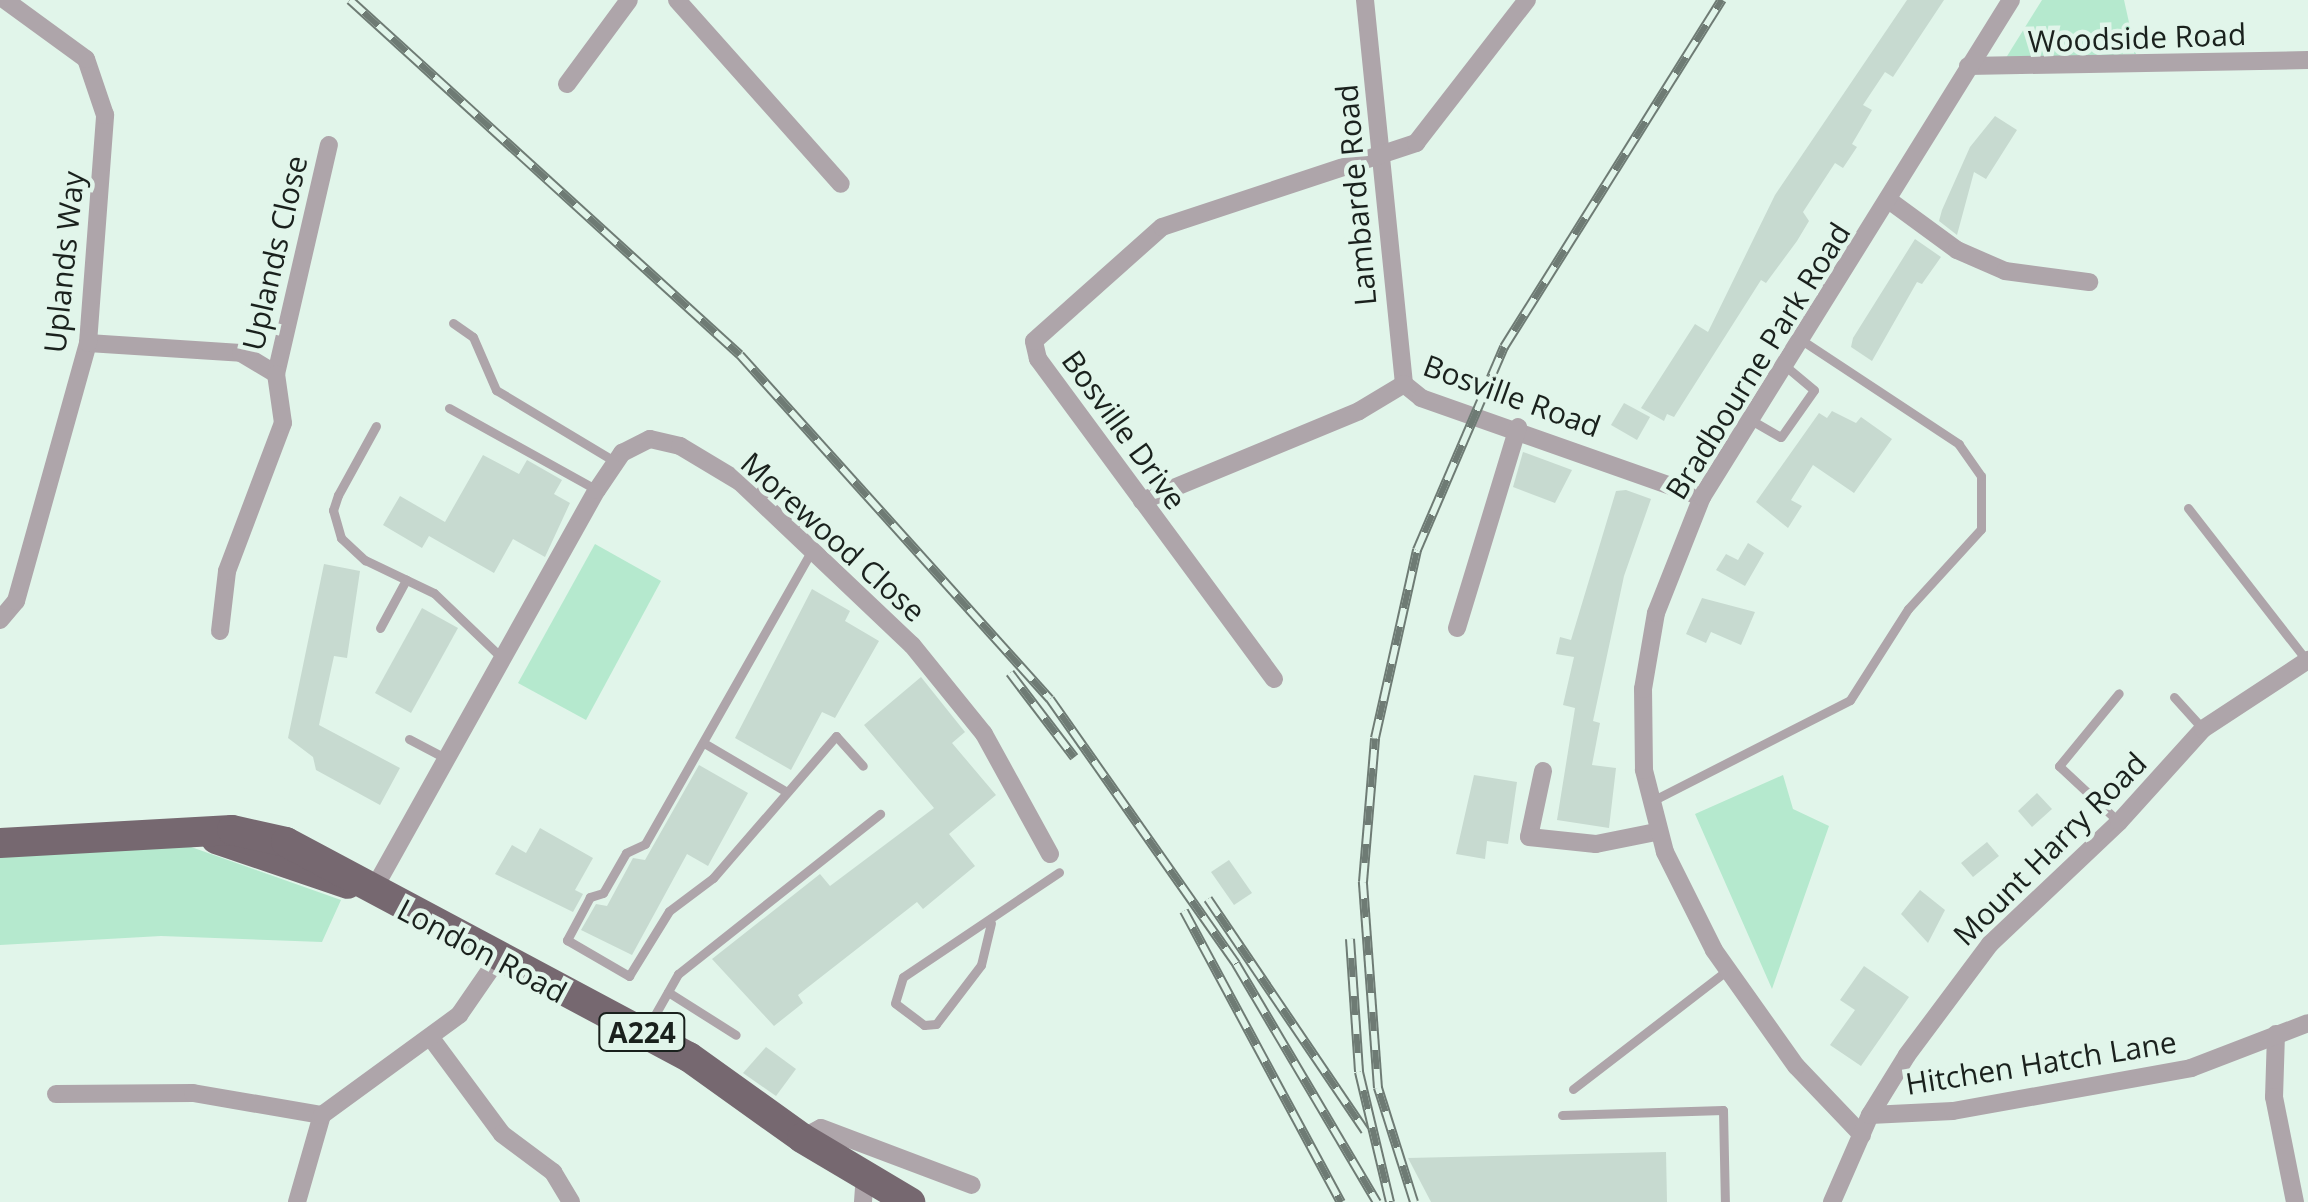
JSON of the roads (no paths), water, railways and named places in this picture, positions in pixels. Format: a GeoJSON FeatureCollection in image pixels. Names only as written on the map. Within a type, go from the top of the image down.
{"type":"FeatureCollection","features":[{"type":"Feature","properties":{"kind":"main road","name":"London Road"},"geometry":{"type":"LineString","coordinates":[[0,842],[232,830],[286,842],[497,960],[644,1033],[802,1138],[864,1189],[910,1202]]}},
{"type":"Feature","properties":{"kind":"street","name":"Uplands Way"},"geometry":{"type":"LineString","coordinates":[[0,620],[16,601],[88,343],[105,115],[86,58],[5,0]]}},
{"type":"Feature","properties":{"kind":"street"},"geometry":{"type":"LineString","coordinates":[[567,84],[628,0]]}},
{"type":"Feature","properties":{"kind":"street"},"geometry":{"type":"LineString","coordinates":[[677,0],[841,184]]}},
{"type":"Feature","properties":{"kind":"street","name":"Lambarde Road"},"geometry":{"type":"LineString","coordinates":[[1365,0],[1404,384]]}},
{"type":"Feature","properties":{"kind":"street"},"geometry":{"type":"LineString","coordinates":[[1381,154],[1416,143],[1527,0]]}},
{"type":"Feature","properties":{"kind":"street","name":"Bradbourne Park Road"},"geometry":{"type":"LineString","coordinates":[[1862,1135],[1796,1066],[1729,969],[1656,832],[1640,730],[1649,650],[1669,574],[1702,497],[1890,201],[2011,0]]}},
{"type":"Feature","properties":{"kind":"street","name":"Woodside Road"},"geometry":{"type":"LineString","coordinates":[[1968,66],[2308,60]]}},
{"type":"Feature","properties":{"kind":"street","name":"Uplands Close"},"geometry":{"type":"LineString","coordinates":[[220,632],[227,571],[283,424],[276,374],[329,144]]}},
{"type":"Feature","properties":{"kind":"street","name":"Bosville Drive"},"geometry":{"type":"LineString","coordinates":[[1274,679],[1038,359],[1037,334],[1162,227],[1381,154]]}},
{"type":"Feature","properties":{"kind":"street"},"geometry":{"type":"LineString","coordinates":[[1890,201],[1956,250],[2005,271],[2089,282]]}},
{"type":"Feature","properties":{"kind":"street","name":"Uplands Close"},"geometry":{"type":"LineString","coordinates":[[88,343],[240,354],[276,374]]}},
{"type":"Feature","properties":{"kind":"street","name":"Bosville Road"},"geometry":{"type":"LineString","coordinates":[[1142,501],[1359,411],[1404,384],[1421,398],[1518,427],[1702,497]]}},
{"type":"Feature","properties":{"kind":"street"},"geometry":{"type":"LineString","coordinates":[[1457,628],[1518,427]]}},
{"type":"Feature","properties":{"kind":"street","name":"Morewood Close"},"geometry":{"type":"LineString","coordinates":[[616,462],[640,442],[680,446],[740,482],[912,645],[959,701],[1050,854]]}},
{"type":"Feature","properties":{"kind":"street"},"geometry":{"type":"LineString","coordinates":[[366,889],[505,661],[616,462]]}},
{"type":"Feature","properties":{"kind":"street","name":"Mount Harry Road"},"geometry":{"type":"LineString","coordinates":[[1870,1115],[1990,944],[2119,822],[2204,729],[2308,660]]}},
{"type":"Feature","properties":{"kind":"street"},"geometry":{"type":"LineString","coordinates":[[1543,771],[1529,837],[1596,844],[1656,832]]}},
{"type":"Feature","properties":{"kind":"street"},"geometry":{"type":"LineString","coordinates":[[298,1202],[322,1115],[458,1015],[497,960]]}},
{"type":"Feature","properties":{"kind":"street","name":"Hitchen Hatch Lane"},"geometry":{"type":"LineString","coordinates":[[1832,1202],[1870,1115],[1954,1112],[2191,1068],[2308,1023]]}},
{"type":"Feature","properties":{"kind":"street"},"geometry":{"type":"LineString","coordinates":[[2276,1034],[2274,1097],[2295,1202]]}},
{"type":"Feature","properties":{"kind":"street"},"geometry":{"type":"LineString","coordinates":[[431,1038],[502,1134],[553,1172],[571,1202]]}},
{"type":"Feature","properties":{"kind":"street"},"geometry":{"type":"LineString","coordinates":[[56,1094],[193,1093],[322,1115]]}},
{"type":"Feature","properties":{"kind":"street"},"geometry":{"type":"LineString","coordinates":[[802,1138],[821,1128],[972,1185]]}},
{"type":"Feature","properties":{"kind":"lane"},"geometry":{"type":"LineString","coordinates":[[453,324],[473,337],[496,390],[616,462]]}},
{"type":"Feature","properties":{"kind":"lane"},"geometry":{"type":"LineString","coordinates":[[1650,802],[1816,723],[1850,700],[1908,609],[1981,529],[1985,504],[1981,476],[1959,444],[1800,340]]}},
{"type":"Feature","properties":{"kind":"lane"},"geometry":{"type":"LineString","coordinates":[[1750,419],[1780,436],[1814,390],[1783,364]]}},
{"type":"Feature","properties":{"kind":"lane"},"geometry":{"type":"LineString","coordinates":[[449,408],[597,490]]}},
{"type":"Feature","properties":{"kind":"lane"},"geometry":{"type":"LineString","coordinates":[[376,426],[333,510],[341,538],[365,560],[450,606],[505,661]]}},
{"type":"Feature","properties":{"kind":"lane"},"geometry":{"type":"LineString","coordinates":[[2188,508],[2308,660]]}},
{"type":"Feature","properties":{"kind":"lane"},"geometry":{"type":"LineString","coordinates":[[812,550],[645,844],[626,854],[603,893],[590,897],[568,940],[629,976],[669,911],[712,878],[836,736],[863,766]]}},
{"type":"Feature","properties":{"kind":"lane"},"geometry":{"type":"LineString","coordinates":[[380,628],[406,580]]}},
{"type":"Feature","properties":{"kind":"lane"},"geometry":{"type":"LineString","coordinates":[[2119,692],[2059,766],[2119,822]]}},
{"type":"Feature","properties":{"kind":"lane"},"geometry":{"type":"LineString","coordinates":[[2174,697],[2204,729]]}},
{"type":"Feature","properties":{"kind":"lane"},"geometry":{"type":"LineString","coordinates":[[409,739],[447,759]]}},
{"type":"Feature","properties":{"kind":"lane"},"geometry":{"type":"LineString","coordinates":[[704,743],[788,792]]}},
{"type":"Feature","properties":{"kind":"lane"},"geometry":{"type":"LineString","coordinates":[[644,1033],[678,974],[880,814]]}},
{"type":"Feature","properties":{"kind":"lane"},"geometry":{"type":"LineString","coordinates":[[991,923],[981,965],[936,1024],[924,1025],[895,1003],[903,977],[991,923],[1059,872]]}},
{"type":"Feature","properties":{"kind":"lane"},"geometry":{"type":"LineString","coordinates":[[1573,1089],[1729,969]]}},
{"type":"Feature","properties":{"kind":"lane"},"geometry":{"type":"LineString","coordinates":[[668,992],[736,1035]]}},
{"type":"Feature","properties":{"kind":"lane"},"geometry":{"type":"LineString","coordinates":[[1562,1115],[1724,1110],[1725,1202]]}},
{"type":"Feature","properties":{"kind":"railway"},"geometry":{"type":"LineString","coordinates":[[350,0],[740,355],[1050,699],[1236,964],[1377,1202]]}},
{"type":"Feature","properties":{"kind":"railway"},"geometry":{"type":"LineString","coordinates":[[1414,1202],[1378,1088],[1363,882],[1375,738],[1417,550],[1504,347],[1722,0]]}},
{"type":"Feature","properties":{"kind":"railway"},"geometry":{"type":"LineString","coordinates":[[1010,673],[1074,757]]}},
{"type":"Feature","properties":{"kind":"railway"},"geometry":{"type":"LineString","coordinates":[[1208,899],[1365,1131]]}},
{"type":"Feature","properties":{"kind":"railway"},"geometry":{"type":"LineString","coordinates":[[1184,911],[1341,1202]]}},
{"type":"Feature","properties":{"kind":"railway"},"geometry":{"type":"LineString","coordinates":[[1350,939],[1359,1072],[1390,1202]]}}]}
